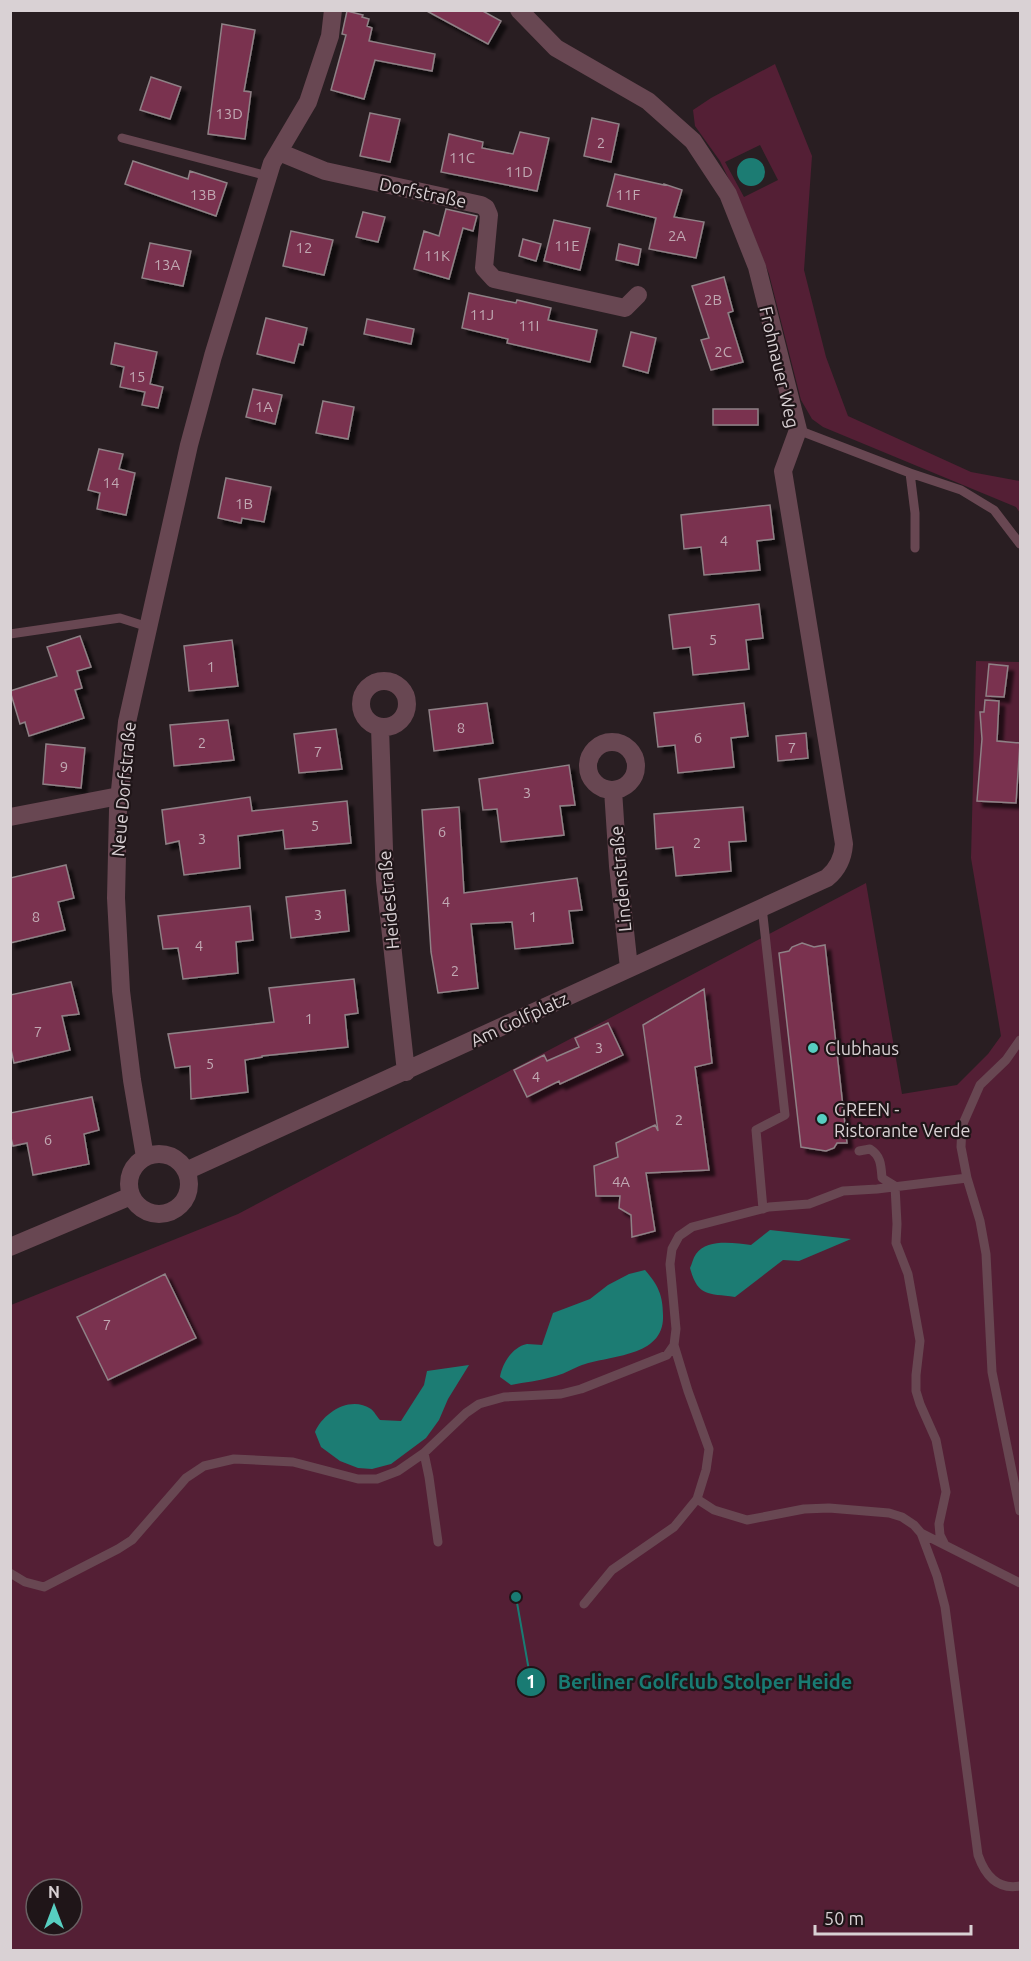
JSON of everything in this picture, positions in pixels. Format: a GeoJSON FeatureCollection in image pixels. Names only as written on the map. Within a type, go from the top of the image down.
{"type":"FeatureCollection","features":[{"type":"Feature","properties":{"kind":"street"},"geometry":{"type":"LineString","coordinates":[[268,176],[308,102],[330,36],[333,10]]}},
{"type":"Feature","properties":{"kind":"street","name":"Frohnauer Weg"},"geometry":{"type":"LineString","coordinates":[[519,10],[556,48],[648,101],[693,141],[728,194],[757,267],[798,430],[783,471],[844,844],[842,857]]}},
{"type":"Feature","properties":{"kind":"street","name":"Dorfstraße"},"geometry":{"type":"LineString","coordinates":[[279,152],[325,171],[481,205],[486,208],[489,215],[484,268],[494,279],[625,308],[638,295]]}},
{"type":"Feature","properties":{"kind":"street","name":"Neue Dorfstraße"},"geometry":{"type":"LineString","coordinates":[[145,1157],[132,1080],[121,991],[116,898],[119,796],[127,722],[189,445],[213,356],[268,176]]}},
{"type":"Feature","properties":{"kind":"street","name":"Heidestraße"},"geometry":{"type":"LineString","coordinates":[[380,727],[385,880],[406,1072]]}},
{"type":"Feature","properties":{"kind":"street","name":"Lindenstraße"},"geometry":{"type":"LineString","coordinates":[[613,790],[618,866],[629,968]]}},
{"type":"Feature","properties":{"kind":"street"},"geometry":{"type":"LineString","coordinates":[[10,817],[119,796]]}},
{"type":"Feature","properties":{"kind":"street","name":"Am Golfplatz"},"geometry":{"type":"LineString","coordinates":[[186,1171],[827,878],[834,873],[842,857]]}},
{"type":"Feature","properties":{"kind":"street"},"geometry":{"type":"LineString","coordinates":[[158,1154],[168,1155],[176,1159],[186,1171],[189,1182],[188,1192],[183,1202],[171,1212],[149,1213],[136,1205],[128,1186],[129,1176],[134,1165],[145,1157],[158,1154]]}},
{"type":"Feature","properties":{"kind":"street"},"geometry":{"type":"LineString","coordinates":[[10,1247],[131,1196]]}},
{"type":"Feature","properties":{"kind":"lane"},"geometry":{"type":"LineString","coordinates":[[122,138],[268,176]]}},
{"type":"Feature","properties":{"kind":"lane"},"geometry":{"type":"LineString","coordinates":[[798,430],[961,490],[994,510],[1020,544]]}},
{"type":"Feature","properties":{"kind":"lane"},"geometry":{"type":"LineString","coordinates":[[910,473],[915,513],[915,548]]}},
{"type":"Feature","properties":{"kind":"lane"},"geometry":{"type":"LineString","coordinates":[[10,634],[120,618],[148,627]]}},
{"type":"Feature","properties":{"kind":"lane"},"geometry":{"type":"LineString","coordinates":[[762,907],[785,1115],[756,1130],[763,1209]]}},
{"type":"Feature","properties":{"kind":"lane"},"geometry":{"type":"LineString","coordinates":[[1020,1040],[1006,1060],[980,1085],[962,1126],[961,1147],[986,1254],[992,1372],[1020,1511]]}},
{"type":"Feature","properties":{"kind":"lane"},"geometry":{"type":"LineString","coordinates":[[859,1151],[870,1149],[878,1154],[882,1178],[895,1186]]}},
{"type":"Feature","properties":{"kind":"lane"},"geometry":{"type":"LineString","coordinates":[[584,1604],[612,1570],[674,1527],[697,1499],[706,1470],[709,1449],[674,1345],[676,1329],[670,1264],[672,1249],[679,1236],[692,1227],[709,1221],[763,1209],[809,1204],[843,1191],[967,1178]]}},
{"type":"Feature","properties":{"kind":"lane"},"geometry":{"type":"LineString","coordinates":[[895,1186],[896,1243],[908,1274],[920,1341],[916,1391],[936,1440],[946,1492],[939,1524],[940,1535],[945,1545]]}},
{"type":"Feature","properties":{"kind":"lane"},"geometry":{"type":"LineString","coordinates":[[10,1573],[25,1582],[44,1587],[118,1550],[132,1540],[186,1479],[204,1466],[234,1459],[293,1462],[358,1479],[377,1479],[398,1471],[424,1454],[466,1413],[479,1404],[504,1397],[561,1394],[580,1389],[657,1360],[667,1355],[674,1345]]}},
{"type":"Feature","properties":{"kind":"lane"},"geometry":{"type":"LineString","coordinates":[[424,1454],[438,1542]]}},
{"type":"Feature","properties":{"kind":"lane"},"geometry":{"type":"LineString","coordinates":[[697,1499],[714,1510],[747,1520],[804,1509],[829,1508],[889,1513],[914,1525],[921,1533],[937,1576],[945,1607],[978,1855],[983,1869],[999,1884],[1009,1888],[1020,1886]]}},
{"type":"Feature","properties":{"kind":"lane"},"geometry":{"type":"LineString","coordinates":[[921,1533],[1020,1582]]}},
{"type":"Feature","properties":{"kind":"shaded area"},"geometry":{"type":"Polygon","coordinates":[[[775,64],[812,156],[804,270],[826,357],[848,416],[971,472],[1020,481],[1020,513],[1016,507],[823,427],[812,419],[801,400],[769,274],[741,204],[720,161],[695,126],[693,110],[775,64]],[[760,145],[725,162],[744,197],[778,180],[760,145]]]}},
{"type":"Feature","properties":{"kind":"shaded area"},"geometry":{"type":"Polygon","coordinates":[[[751,158],[761,162],[765,172],[761,182],[751,186],[741,182],[737,172],[741,162],[751,158]]]}},
{"type":"Feature","properties":{"kind":"shaded area"},"geometry":{"type":"Polygon","coordinates":[[[976,661],[1020,662],[1020,1950],[11,1950],[11,1305],[238,1214],[866,883],[902,1094],[957,1085],[988,1054],[1001,1036],[971,858],[976,661]]]}},
{"type":"Feature","properties":{"kind":"shaded area"},"geometry":{"type":"Polygon","coordinates":[[[770,1230],[851,1239],[799,1261],[783,1260],[735,1297],[705,1292],[696,1284],[690,1268],[701,1249],[722,1243],[751,1245],[770,1230]]]}},
{"type":"Feature","properties":{"kind":"shaded area"},"geometry":{"type":"Polygon","coordinates":[[[645,1270],[659,1291],[663,1315],[661,1329],[646,1347],[621,1356],[582,1365],[542,1380],[511,1385],[500,1377],[505,1362],[512,1352],[527,1344],[542,1345],[553,1313],[590,1299],[608,1285],[629,1274],[645,1270]]]}},
{"type":"Feature","properties":{"kind":"shaded area"},"geometry":{"type":"Polygon","coordinates":[[[469,1365],[448,1399],[439,1420],[426,1438],[391,1464],[372,1469],[358,1468],[340,1461],[321,1447],[315,1432],[324,1418],[338,1408],[346,1405],[363,1405],[372,1410],[380,1420],[401,1421],[424,1385],[427,1371],[469,1365]]]}},
{"type":"Feature","properties":{"kind":"building"},"geometry":{"type":"Polygon","coordinates":[[[425,10],[481,10],[501,21],[488,44],[425,10]]]}},
{"type":"Feature","properties":{"kind":"building"},"geometry":{"type":"Polygon","coordinates":[[[347,11],[369,19],[367,26],[372,28],[369,41],[435,54],[432,71],[375,60],[364,99],[331,90],[346,35],[342,34],[347,11]]]}},
{"type":"Feature","properties":{"kind":"building"},"geometry":{"type":"Polygon","coordinates":[[[222,24],[255,30],[244,91],[251,92],[245,139],[208,134],[222,24]]]}},
{"type":"Feature","properties":{"kind":"building"},"geometry":{"type":"Polygon","coordinates":[[[151,77],[181,87],[170,119],[140,110],[151,77]]]}},
{"type":"Feature","properties":{"kind":"building"},"geometry":{"type":"Polygon","coordinates":[[[370,113],[400,119],[390,162],[360,156],[370,113]]]}},
{"type":"Feature","properties":{"kind":"building"},"geometry":{"type":"Polygon","coordinates":[[[592,118],[619,124],[611,162],[584,156],[592,118]]]}},
{"type":"Feature","properties":{"kind":"building"},"geometry":{"type":"Polygon","coordinates":[[[520,132],[549,138],[537,191],[441,172],[449,134],[483,142],[482,148],[513,154],[520,132]]]}},
{"type":"Feature","properties":{"kind":"building"},"geometry":{"type":"Polygon","coordinates":[[[133,161],[188,179],[190,171],[227,183],[216,216],[125,184],[133,161]]]}},
{"type":"Feature","properties":{"kind":"building"},"geometry":{"type":"Polygon","coordinates":[[[615,174],[682,190],[674,217],[704,222],[696,258],[649,249],[656,218],[607,206],[615,174]]]}},
{"type":"Feature","properties":{"kind":"building"},"geometry":{"type":"Polygon","coordinates":[[[446,209],[477,216],[473,231],[463,228],[449,279],[414,269],[424,231],[439,236],[446,209]]]}},
{"type":"Feature","properties":{"kind":"building"},"geometry":{"type":"Polygon","coordinates":[[[363,212],[385,217],[378,242],[356,237],[363,212]]]}},
{"type":"Feature","properties":{"kind":"building"},"geometry":{"type":"Polygon","coordinates":[[[554,220],[590,228],[580,270],[544,261],[554,220]]]}},
{"type":"Feature","properties":{"kind":"building"},"geometry":{"type":"Polygon","coordinates":[[[291,231],[333,240],[324,275],[283,266],[291,231]]]}},
{"type":"Feature","properties":{"kind":"building"},"geometry":{"type":"Polygon","coordinates":[[[523,239],[541,244],[536,261],[519,256],[523,239]]]}},
{"type":"Feature","properties":{"kind":"building"},"geometry":{"type":"Polygon","coordinates":[[[150,243],[191,251],[183,286],[142,278],[150,243]]]}},
{"type":"Feature","properties":{"kind":"building"},"geometry":{"type":"Polygon","coordinates":[[[619,244],[641,249],[638,265],[616,260],[619,244]]]}},
{"type":"Feature","properties":{"kind":"building"},"geometry":{"type":"Polygon","coordinates":[[[724,277],[733,311],[728,313],[743,362],[711,370],[701,340],[709,338],[692,286],[724,277]]]}},
{"type":"Feature","properties":{"kind":"building"},"geometry":{"type":"Polygon","coordinates":[[[469,293],[551,308],[548,320],[597,330],[590,362],[507,343],[508,339],[462,328],[469,293]]]}},
{"type":"Feature","properties":{"kind":"building"},"geometry":{"type":"Polygon","coordinates":[[[266,318],[307,328],[303,345],[299,344],[294,363],[257,354],[266,318]]]}},
{"type":"Feature","properties":{"kind":"building"},"geometry":{"type":"Polygon","coordinates":[[[367,319],[414,329],[411,344],[364,334],[367,319]]]}},
{"type":"Feature","properties":{"kind":"building"},"geometry":{"type":"Polygon","coordinates":[[[631,332],[656,338],[648,373],[623,366],[631,332]]]}},
{"type":"Feature","properties":{"kind":"building"},"geometry":{"type":"Polygon","coordinates":[[[115,343],[157,352],[150,384],[163,387],[158,408],[142,405],[145,392],[120,387],[124,367],[111,364],[115,343]]]}},
{"type":"Feature","properties":{"kind":"building"},"geometry":{"type":"Polygon","coordinates":[[[253,389],[282,395],[275,424],[246,417],[253,389]]]}},
{"type":"Feature","properties":{"kind":"building"},"geometry":{"type":"Polygon","coordinates":[[[323,401],[354,407],[348,439],[316,433],[323,401]]]}},
{"type":"Feature","properties":{"kind":"building"},"geometry":{"type":"Polygon","coordinates":[[[713,409],[758,409],[758,425],[713,425],[713,409]]]}},
{"type":"Feature","properties":{"kind":"building"},"geometry":{"type":"Polygon","coordinates":[[[99,449],[123,454],[119,469],[135,473],[126,515],[97,509],[100,493],[88,490],[99,449]]]}},
{"type":"Feature","properties":{"kind":"building"},"geometry":{"type":"Polygon","coordinates":[[[226,478],[271,487],[264,522],[242,518],[241,523],[218,518],[226,478]]]}},
{"type":"Feature","properties":{"kind":"building"},"geometry":{"type":"Polygon","coordinates":[[[770,505],[774,539],[757,541],[760,570],[704,575],[701,547],[684,549],[681,515],[770,505]]]}},
{"type":"Feature","properties":{"kind":"building"},"geometry":{"type":"Polygon","coordinates":[[[759,604],[763,638],[746,640],[749,669],[693,675],[690,647],[673,649],[669,615],[759,604]]]}},
{"type":"Feature","properties":{"kind":"building"},"geometry":{"type":"Polygon","coordinates":[[[80,636],[91,667],[77,671],[82,688],[75,690],[84,718],[29,736],[25,722],[20,724],[10,691],[57,676],[47,647],[80,636]]]}},
{"type":"Feature","properties":{"kind":"building"},"geometry":{"type":"Polygon","coordinates":[[[232,640],[238,686],[189,691],[184,646],[232,640]]]}},
{"type":"Feature","properties":{"kind":"building"},"geometry":{"type":"Polygon","coordinates":[[[989,664],[1008,666],[1004,697],[986,696],[989,664]]]}},
{"type":"Feature","properties":{"kind":"building"},"geometry":{"type":"Polygon","coordinates":[[[985,700],[999,701],[997,741],[1020,743],[1016,803],[977,801],[982,739],[980,712],[984,712],[985,700]]]}},
{"type":"Feature","properties":{"kind":"building"},"geometry":{"type":"Polygon","coordinates":[[[487,703],[493,743],[434,751],[429,710],[487,703]]]}},
{"type":"Feature","properties":{"kind":"building"},"geometry":{"type":"Polygon","coordinates":[[[744,703],[748,736],[731,738],[734,767],[678,773],[675,745],[658,747],[654,713],[744,703]]]}},
{"type":"Feature","properties":{"kind":"building"},"geometry":{"type":"Polygon","coordinates":[[[228,720],[234,760],[174,766],[170,725],[228,720]]]}},
{"type":"Feature","properties":{"kind":"building"},"geometry":{"type":"Polygon","coordinates":[[[336,729],[342,769],[299,773],[294,734],[336,729]]]}},
{"type":"Feature","properties":{"kind":"building"},"geometry":{"type":"Polygon","coordinates":[[[806,733],[808,758],[778,761],[776,736],[806,733]]]}},
{"type":"Feature","properties":{"kind":"building"},"geometry":{"type":"Polygon","coordinates":[[[46,744],[85,748],[81,788],[43,784],[46,744]]]}},
{"type":"Feature","properties":{"kind":"building"},"geometry":{"type":"Polygon","coordinates":[[[569,765],[575,805],[560,806],[564,835],[501,842],[497,809],[483,810],[479,779],[569,765]]]}},
{"type":"Feature","properties":{"kind":"building"},"geometry":{"type":"Polygon","coordinates":[[[250,797],[252,811],[347,801],[351,843],[285,849],[283,830],[238,836],[240,868],[184,875],[179,841],[166,844],[162,810],[250,797]]]}},
{"type":"Feature","properties":{"kind":"building"},"geometry":{"type":"Polygon","coordinates":[[[459,807],[464,893],[577,878],[582,910],[569,911],[573,943],[515,949],[512,922],[471,924],[478,988],[438,993],[431,952],[422,810],[459,807]]]}},
{"type":"Feature","properties":{"kind":"building"},"geometry":{"type":"Polygon","coordinates":[[[743,807],[746,841],[729,842],[731,871],[676,876],[673,847],[656,849],[654,814],[743,807]]]}},
{"type":"Feature","properties":{"kind":"building"},"geometry":{"type":"Polygon","coordinates":[[[66,865],[74,898],[58,902],[65,930],[10,943],[10,878],[66,865]]]}},
{"type":"Feature","properties":{"kind":"building"},"geometry":{"type":"Polygon","coordinates":[[[345,890],[349,931],[291,938],[286,897],[345,890]]]}},
{"type":"Feature","properties":{"kind":"building"},"geometry":{"type":"Polygon","coordinates":[[[250,906],[253,940],[236,942],[238,973],[183,979],[178,948],[163,949],[158,916],[250,906]]]}},
{"type":"Feature","properties":{"kind":"building","name":"Clubhaus"},"geometry":{"type":"Polygon","coordinates":[[[802,943],[814,947],[825,945],[847,1143],[837,1143],[834,1148],[826,1151],[801,1147],[779,953],[789,951],[792,947],[802,943]]]}},
{"type":"Feature","properties":{"kind":"building"},"geometry":{"type":"Polygon","coordinates":[[[354,979],[358,1013],[345,1015],[348,1047],[262,1056],[245,1060],[248,1092],[191,1099],[190,1066],[175,1068],[168,1034],[274,1022],[269,988],[354,979]]]}},
{"type":"Feature","properties":{"kind":"building"},"geometry":{"type":"Polygon","coordinates":[[[71,982],[79,1014],[62,1016],[70,1050],[14,1063],[10,1045],[10,995],[71,982]]]}},
{"type":"Feature","properties":{"kind":"building"},"geometry":{"type":"Polygon","coordinates":[[[704,989],[712,1063],[695,1067],[709,1170],[646,1173],[655,1231],[632,1237],[631,1215],[619,1208],[620,1196],[596,1196],[594,1166],[618,1157],[616,1143],[655,1125],[658,1131],[643,1025],[704,989]]]}},
{"type":"Feature","properties":{"kind":"building"},"geometry":{"type":"Polygon","coordinates":[[[608,1023],[623,1055],[560,1084],[559,1081],[527,1097],[514,1070],[544,1055],[547,1061],[579,1047],[575,1038],[608,1023]]]}},
{"type":"Feature","properties":{"kind":"building"},"geometry":{"type":"Polygon","coordinates":[[[92,1097],[99,1130],[84,1134],[89,1164],[33,1175],[27,1143],[13,1146],[10,1134],[10,1113],[92,1097]]]}},
{"type":"Feature","properties":{"kind":"building"},"geometry":{"type":"Polygon","coordinates":[[[165,1274],[196,1338],[108,1380],[77,1317],[165,1274]]]}},
{"type":"Feature","properties":{"kind":"place","name":"Clubhaus"},"geometry":{"type":"Point","coordinates":[813,1048]}},
{"type":"Feature","properties":{"kind":"place","name":"GREEN - Ristorante Verde"},"geometry":{"type":"Point","coordinates":[822,1119]}},
{"type":"Feature","properties":{"kind":"place","name":"Berliner Golfclub Stolper Heide"},"geometry":{"type":"Point","coordinates":[516,1597]}}]}
